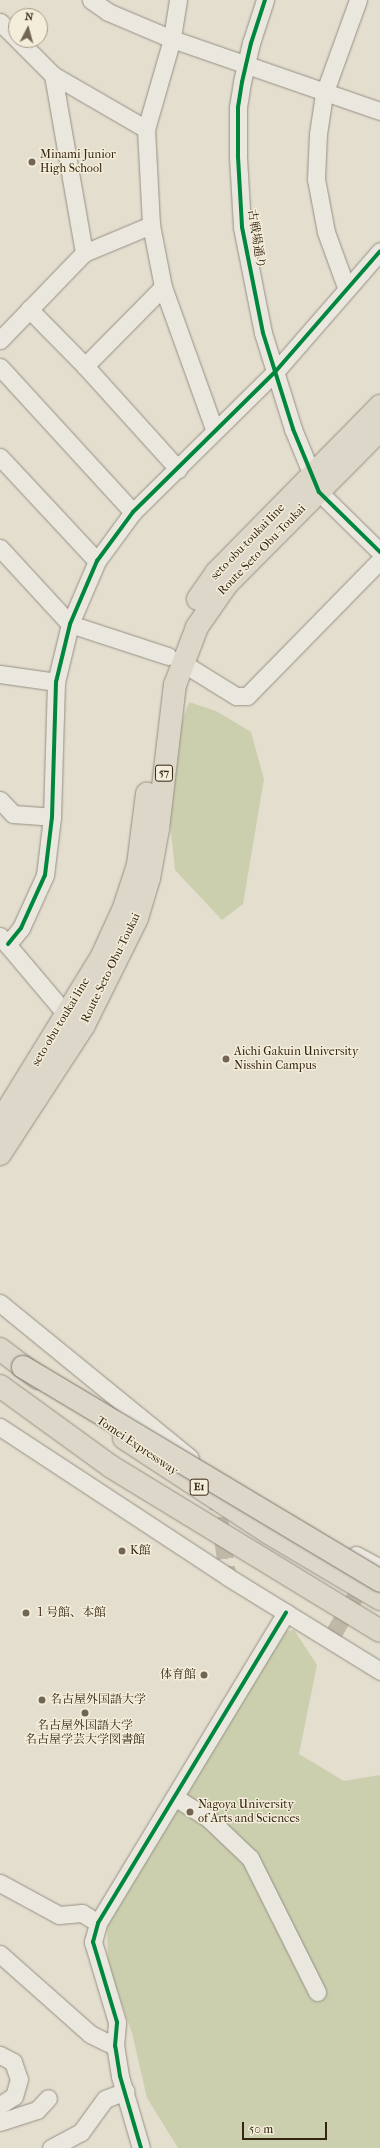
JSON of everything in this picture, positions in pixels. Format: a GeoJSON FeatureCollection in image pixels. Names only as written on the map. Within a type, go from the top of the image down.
{"type":"FeatureCollection","features":[{"type":"Feature","properties":{"kind":"main road","name":"seto-obu-toukai line"},"geometry":{"type":"LineString","coordinates":[[0,1122],[75,1019],[124,908],[138,865],[158,695],[174,659],[192,606],[216,573],[315,484],[380,406]]}},
{"type":"Feature","properties":{"kind":"main road","name":"57"},"geometry":{"type":"LineString","coordinates":[[315,484],[380,430]]}},
{"type":"Feature","properties":{"kind":"main road","name":"Route Seto-Obu-Toukai"},"geometry":{"type":"LineString","coordinates":[[0,1154],[75,1019]]}},
{"type":"Feature","properties":{"kind":"main road","name":"Tomei Expressway"},"geometry":{"type":"LineString","coordinates":[[0,1350],[152,1458],[380,1599]]}},
{"type":"Feature","properties":{"kind":"main road"},"geometry":{"type":"LineString","coordinates":[[23,1367],[376,1571]]}},
{"type":"Feature","properties":{"kind":"main road","name":"E1"},"geometry":{"type":"LineString","coordinates":[[0,1386],[110,1466],[380,1631]]}},
{"type":"Feature","properties":{"kind":"main road"},"geometry":{"type":"LineString","coordinates":[[110,1466],[205,1533],[380,1644]]}},
{"type":"Feature","properties":{"kind":"street"},"geometry":{"type":"LineString","coordinates":[[91,0],[108,12],[172,40],[324,94],[380,111]]}},
{"type":"Feature","properties":{"kind":"street"},"geometry":{"type":"LineString","coordinates":[[178,0],[172,40],[146,129],[151,225],[163,287],[214,429]]}},
{"type":"Feature","properties":{"kind":"street","name":"古戦場通り"},"geometry":{"type":"LineString","coordinates":[[265,0],[245,66],[238,108],[238,188],[248,257],[263,333],[274,372],[315,484]]}},
{"type":"Feature","properties":{"kind":"street"},"geometry":{"type":"LineString","coordinates":[[346,288],[326,232],[316,180],[324,94],[358,0]]}},
{"type":"Feature","properties":{"kind":"street"},"geometry":{"type":"LineString","coordinates":[[0,22],[8,30]]}},
{"type":"Feature","properties":{"kind":"street"},"geometry":{"type":"LineString","coordinates":[[26,48],[53,75],[146,129]]}},
{"type":"Feature","properties":{"kind":"street"},"geometry":{"type":"LineString","coordinates":[[53,75],[84,253]]}},
{"type":"Feature","properties":{"kind":"street"},"geometry":{"type":"LineString","coordinates":[[0,340],[84,253],[151,225]]}},
{"type":"Feature","properties":{"kind":"street"},"geometry":{"type":"LineString","coordinates":[[75,1019],[4,940],[21,928],[45,875],[52,817],[56,682],[70,624],[97,562],[133,512],[178,469],[214,429],[274,372],[380,251]]}},
{"type":"Feature","properties":{"kind":"street"},"geometry":{"type":"LineString","coordinates":[[86,366],[163,287]]}},
{"type":"Feature","properties":{"kind":"street"},"geometry":{"type":"LineString","coordinates":[[29,309],[86,366],[178,469]]}},
{"type":"Feature","properties":{"kind":"street"},"geometry":{"type":"LineString","coordinates":[[0,366],[133,512]]}},
{"type":"Feature","properties":{"kind":"street"},"geometry":{"type":"LineString","coordinates":[[0,457],[97,562]]}},
{"type":"Feature","properties":{"kind":"street"},"geometry":{"type":"LineString","coordinates":[[315,484],[380,552]]}},
{"type":"Feature","properties":{"kind":"street"},"geometry":{"type":"LineString","coordinates":[[0,548],[70,624],[174,659],[236,696],[247,696],[380,560]]}},
{"type":"Feature","properties":{"kind":"street"},"geometry":{"type":"LineString","coordinates":[[0,674],[56,682]]}},
{"type":"Feature","properties":{"kind":"street"},"geometry":{"type":"LineString","coordinates":[[0,800],[14,814],[52,817]]}},
{"type":"Feature","properties":{"kind":"street"},"geometry":{"type":"LineString","coordinates":[[0,1303],[214,1479],[376,1571]]}},
{"type":"Feature","properties":{"kind":"street"},"geometry":{"type":"LineString","coordinates":[[0,1427],[286,1613],[332,1637],[380,1671]]}},
{"type":"Feature","properties":{"kind":"street"},"geometry":{"type":"LineString","coordinates":[[141,2148],[126,2091],[120,2076],[115,2046],[116,2022],[93,1942],[98,1923],[176,1798],[286,1613]]}},
{"type":"Feature","properties":{"kind":"street"},"geometry":{"type":"LineString","coordinates":[[176,1798],[209,1820],[250,1858],[317,1992]]}},
{"type":"Feature","properties":{"kind":"street"},"geometry":{"type":"LineString","coordinates":[[0,1883],[59,1915],[82,1913],[98,1923]]}},
{"type":"Feature","properties":{"kind":"street"},"geometry":{"type":"LineString","coordinates":[[0,1954],[90,2034],[115,2046]]}},
{"type":"Feature","properties":{"kind":"street"},"geometry":{"type":"LineString","coordinates":[[0,2055],[13,2062],[19,2079],[14,2096],[0,2105]]}},
{"type":"Feature","properties":{"kind":"street"},"geometry":{"type":"LineString","coordinates":[[51,2148],[81,2132],[105,2099],[126,2091]]}},
{"type":"Feature","properties":{"kind":"street"},"geometry":{"type":"LineString","coordinates":[[0,2122],[37,2110],[48,2098]]}},
{"type":"Feature","properties":{"kind":"green space"},"geometry":{"type":"Polygon","coordinates":[[[189,702],[216,711],[251,732],[264,779],[243,904],[222,920],[175,870],[169,813],[174,744],[189,702]]]}},
{"type":"Feature","properties":{"kind":"green space"},"geometry":{"type":"Polygon","coordinates":[[[294,1630],[317,1665],[299,1754],[344,1781],[380,1775],[380,2148],[178,2148],[147,2098],[132,2033],[108,1964],[107,1926],[283,1631],[294,1630]]]}},
{"type":"Feature","properties":{"kind":"tunnel"},"geometry":{"type":"LineString","coordinates":[[216,1492],[228,1577]]}},
{"type":"Feature","properties":{"kind":"tunnel"},"geometry":{"type":"LineString","coordinates":[[334,1633],[366,1578]]}},
{"type":"Feature","properties":{"kind":"cycle path"},"geometry":{"type":"LineString","coordinates":[[265,0],[251,43],[238,108],[238,157],[242,227],[263,333],[293,429],[319,492],[380,552]]}},
{"type":"Feature","properties":{"kind":"cycle path"},"geometry":{"type":"LineString","coordinates":[[8,944],[21,928],[45,875],[52,817],[56,682],[70,624],[97,561],[133,512],[275,372],[380,251]]}},
{"type":"Feature","properties":{"kind":"cycle path"},"geometry":{"type":"LineString","coordinates":[[141,2148],[120,2076],[115,2046],[117,2022],[93,1942],[98,1923],[286,1613]]}},
{"type":"Feature","properties":{"kind":"place","name":"Minami Junior High School"},"geometry":{"type":"Point","coordinates":[32,162]}},
{"type":"Feature","properties":{"kind":"place","name":"Aichi Gakuin University Nisshin Campus"},"geometry":{"type":"Point","coordinates":[226,1059]}},
{"type":"Feature","properties":{"kind":"place","name":"K館"},"geometry":{"type":"Point","coordinates":[122,1551]}},
{"type":"Feature","properties":{"kind":"place","name":"１号館、本館"},"geometry":{"type":"Point","coordinates":[26,1613]}},
{"type":"Feature","properties":{"kind":"place","name":"体育館"},"geometry":{"type":"Point","coordinates":[204,1675]}},
{"type":"Feature","properties":{"kind":"place","name":"名古屋外国語大学"},"geometry":{"type":"Point","coordinates":[42,1700]}},
{"type":"Feature","properties":{"kind":"place","name":"名古屋外国語大学 名古屋学芸大学図書館"},"geometry":{"type":"Point","coordinates":[85,1713]}},
{"type":"Feature","properties":{"kind":"place","name":"Nagoya University of Arts and Sciences"},"geometry":{"type":"Point","coordinates":[190,1812]}}]}
